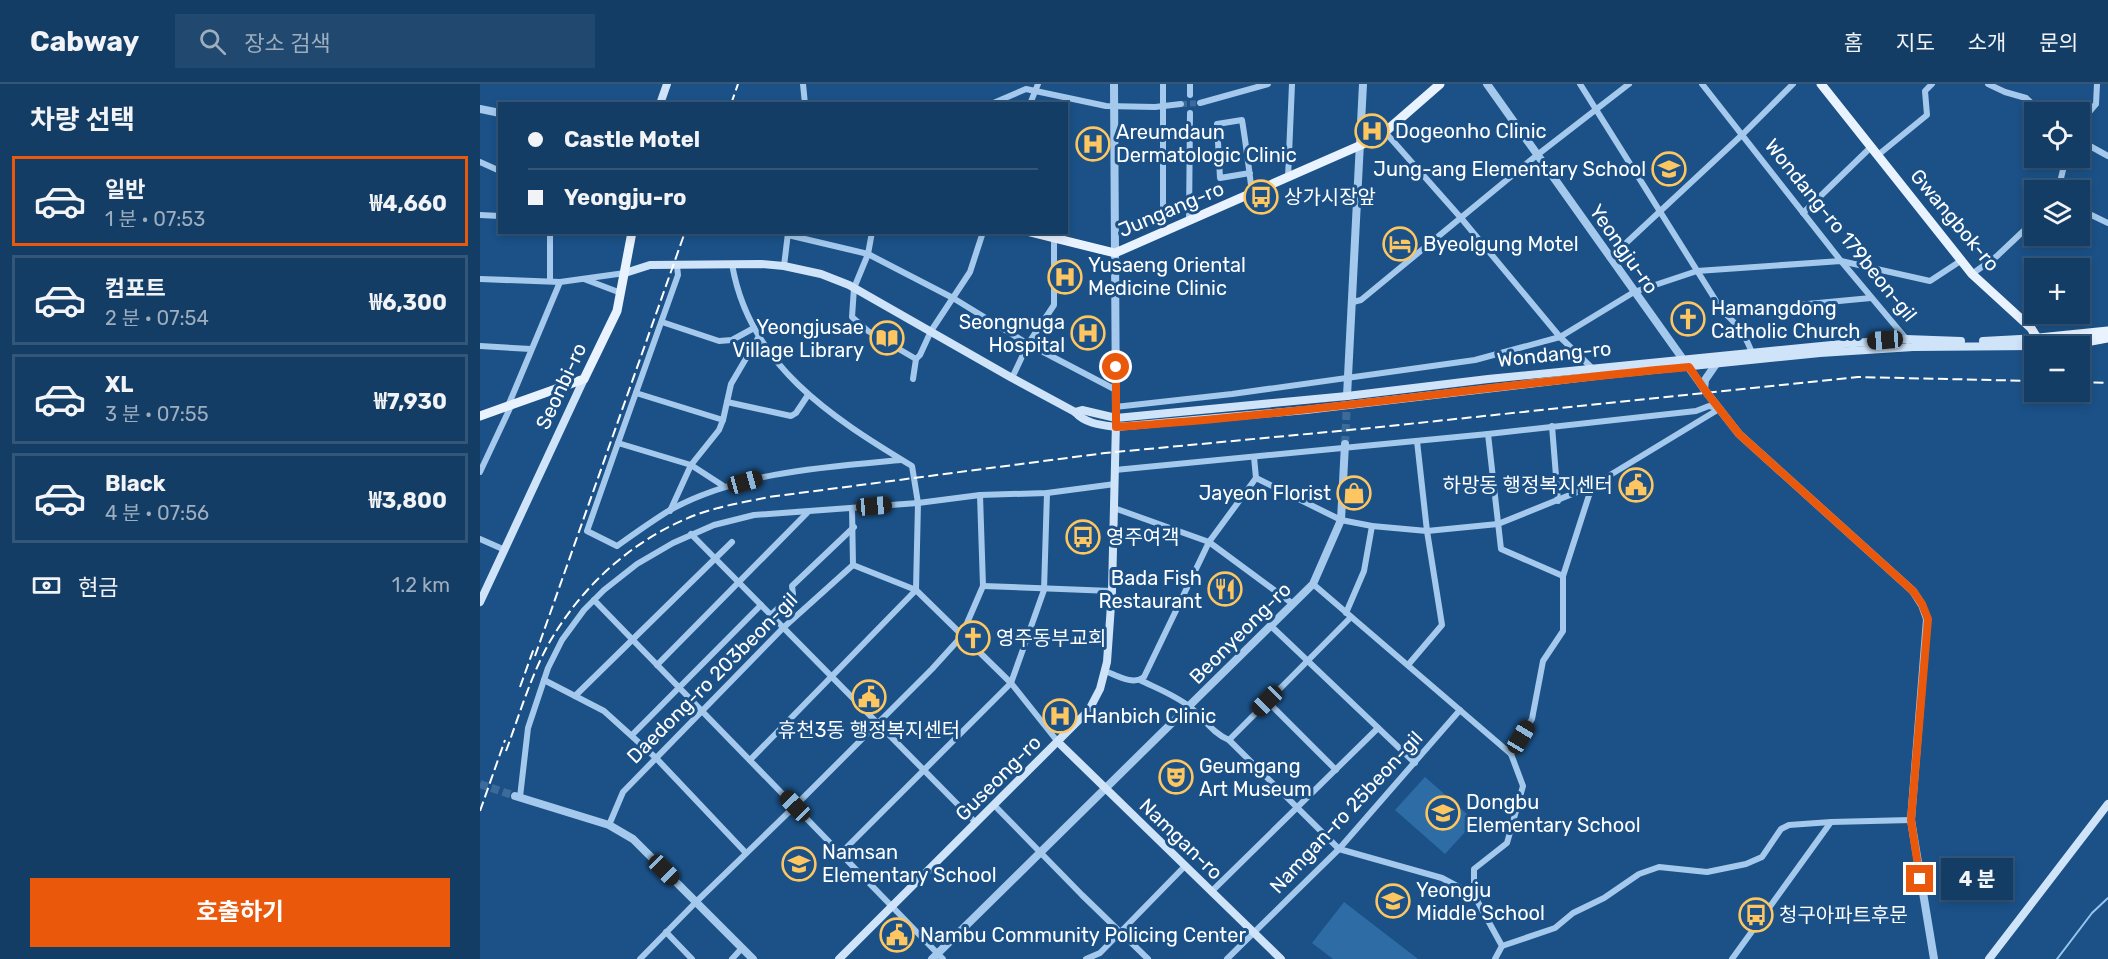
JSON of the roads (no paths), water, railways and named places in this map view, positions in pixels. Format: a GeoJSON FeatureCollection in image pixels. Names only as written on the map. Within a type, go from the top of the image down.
{"type":"FeatureCollection","features":[{"type":"Feature","properties":{"kind":"main road"},"geometry":{"type":"LineString","coordinates":[[661,102],[667,84]]}},
{"type":"Feature","properties":{"kind":"main road","name":"Jungang-ro"},"geometry":{"type":"LineString","coordinates":[[1038,234],[1115,253],[1361,145],[1385,132],[1440,84]]}},
{"type":"Feature","properties":{"kind":"main road","name":"Gwangbok-ro"},"geometry":{"type":"LineString","coordinates":[[1821,84],[1972,274],[2023,320],[2035,336]]}},
{"type":"Feature","properties":{"kind":"main road","name":"Seonbi-ro"},"geometry":{"type":"LineString","coordinates":[[480,602],[617,311],[632,234]]}},
{"type":"Feature","properties":{"kind":"main road","name":"Wondang-ro"},"geometry":{"type":"LineString","coordinates":[[625,273],[650,266],[761,264],[784,266],[821,274],[854,288],[1076,412],[1082,410],[1116,422],[1306,410],[1906,339],[2024,342]]}},
{"type":"Feature","properties":{"kind":"main road","name":"Wondang-ro"},"geometry":{"type":"LineString","coordinates":[[2077,336],[2108,331]]}},
{"type":"Feature","properties":{"kind":"main road","name":"Wondang-ro"},"geometry":{"type":"LineString","coordinates":[[2090,341],[2108,338]]}},
{"type":"Feature","properties":{"kind":"main road","name":"Wondang-ro"},"geometry":{"type":"LineString","coordinates":[[1116,422],[1593,368],[1716,364],[1753,356],[2024,343]]}},
{"type":"Feature","properties":{"kind":"main road"},"geometry":{"type":"LineString","coordinates":[[480,417],[584,379]]}},
{"type":"Feature","properties":{"kind":"main road","name":"Guseong-ro"},"geometry":{"type":"LineString","coordinates":[[839,959],[1089,710],[1100,689],[1107,662],[1112,591],[1116,422]]}},
{"type":"Feature","properties":{"kind":"main road","name":"Namgan-ro"},"geometry":{"type":"LineString","coordinates":[[1058,742],[1281,959]]}},
{"type":"Feature","properties":{"kind":"main road"},"geometry":{"type":"LineString","coordinates":[[1989,959],[2108,804]]}},
{"type":"Feature","properties":{"kind":"street"},"geometry":{"type":"LineString","coordinates":[[803,84],[805,102]]}},
{"type":"Feature","properties":{"kind":"street","name":"Guseong-ro"},"geometry":{"type":"LineString","coordinates":[[1114,84],[1116,422]]}},
{"type":"Feature","properties":{"kind":"street"},"geometry":{"type":"LineString","coordinates":[[1163,84],[1163,232]]}},
{"type":"Feature","properties":{"kind":"street"},"geometry":{"type":"LineString","coordinates":[[1190,84],[1190,95]]}},
{"type":"Feature","properties":{"kind":"street"},"geometry":{"type":"LineString","coordinates":[[1200,103],[1268,84]]}},
{"type":"Feature","properties":{"kind":"street"},"geometry":{"type":"LineString","coordinates":[[1288,178],[1292,84]]}},
{"type":"Feature","properties":{"kind":"street"},"geometry":{"type":"LineString","coordinates":[[1347,396],[1363,84]]}},
{"type":"Feature","properties":{"kind":"street","name":"Yeongju-ro"},"geometry":{"type":"LineString","coordinates":[[1487,84],[1634,292],[1739,434],[1913,591],[1922,604],[1928,619],[1911,820],[1934,959]]}},
{"type":"Feature","properties":{"kind":"street"},"geometry":{"type":"LineString","coordinates":[[1580,84],[1723,312],[1736,323],[1753,356]]}},
{"type":"Feature","properties":{"kind":"street"},"geometry":{"type":"LineString","coordinates":[[1353,302],[1360,300],[1629,84]]}},
{"type":"Feature","properties":{"kind":"street","name":"Wondang-ro 179beon-gil"},"geometry":{"type":"LineString","coordinates":[[1702,84],[1841,261],[1913,347]]}},
{"type":"Feature","properties":{"kind":"street"},"geometry":{"type":"LineString","coordinates":[[1610,258],[1793,84]]}},
{"type":"Feature","properties":{"kind":"street"},"geometry":{"type":"LineString","coordinates":[[1878,155],[1927,115],[1925,91],[1932,84]]}},
{"type":"Feature","properties":{"kind":"street"},"geometry":{"type":"LineString","coordinates":[[1988,84],[2026,98],[2030,102]]}},
{"type":"Feature","properties":{"kind":"street"},"geometry":{"type":"LineString","coordinates":[[2090,111],[2096,104],[2097,84]]}},
{"type":"Feature","properties":{"kind":"street"},"geometry":{"type":"LineString","coordinates":[[1031,102],[1036,87]]}},
{"type":"Feature","properties":{"kind":"street"},"geometry":{"type":"LineString","coordinates":[[996,102],[1036,87],[1114,106],[1181,104]]}},
{"type":"Feature","properties":{"kind":"street"},"geometry":{"type":"LineString","coordinates":[[480,109],[498,113]]}},
{"type":"Feature","properties":{"kind":"street"},"geometry":{"type":"LineString","coordinates":[[1189,220],[1190,113]]}},
{"type":"Feature","properties":{"kind":"street"},"geometry":{"type":"LineString","coordinates":[[1250,173],[1220,178],[1217,124],[1242,120],[1250,173],[1252,193]]}},
{"type":"Feature","properties":{"kind":"street"},"geometry":{"type":"LineString","coordinates":[[1385,132],[1461,218],[1560,337],[1593,368]]}},
{"type":"Feature","properties":{"kind":"street"},"geometry":{"type":"LineString","coordinates":[[2090,146],[2108,156]]}},
{"type":"Feature","properties":{"kind":"street"},"geometry":{"type":"LineString","coordinates":[[1803,213],[1871,147]]}},
{"type":"Feature","properties":{"kind":"street"},"geometry":{"type":"LineString","coordinates":[[480,162],[498,170]]}},
{"type":"Feature","properties":{"kind":"street"},"geometry":{"type":"LineString","coordinates":[[2090,214],[2108,223]]}},
{"type":"Feature","properties":{"kind":"street"},"geometry":{"type":"LineString","coordinates":[[480,215],[498,216]]}},
{"type":"Feature","properties":{"kind":"street"},"geometry":{"type":"LineString","coordinates":[[1972,274],[1997,256],[2024,230]]}},
{"type":"Feature","properties":{"kind":"street"},"geometry":{"type":"LineString","coordinates":[[550,234],[550,281]]}},
{"type":"Feature","properties":{"kind":"street"},"geometry":{"type":"LineString","coordinates":[[784,266],[788,234],[868,254],[953,298],[1028,344],[1116,390]]}},
{"type":"Feature","properties":{"kind":"street"},"geometry":{"type":"LineString","coordinates":[[872,234],[868,254],[854,288],[852,317],[868,331],[916,359]]}},
{"type":"Feature","properties":{"kind":"street"},"geometry":{"type":"LineString","coordinates":[[913,379],[916,359],[931,331],[970,272],[982,234]]}},
{"type":"Feature","properties":{"kind":"street"},"geometry":{"type":"LineString","coordinates":[[1012,378],[1028,344],[1054,305],[1054,238]]}},
{"type":"Feature","properties":{"kind":"street"},"geometry":{"type":"LineString","coordinates":[[1115,407],[1232,394],[1475,360],[1560,337],[1634,292],[1697,271],[1841,261],[1930,281],[1962,260]]}},
{"type":"Feature","properties":{"kind":"street"},"geometry":{"type":"LineString","coordinates":[[732,264],[736,285],[758,338],[808,395],[836,418],[912,466],[918,503],[916,590],[750,760]]}},
{"type":"Feature","properties":{"kind":"street"},"geometry":{"type":"LineString","coordinates":[[677,266],[678,275],[587,531],[617,546],[670,511],[725,488],[765,476],[902,460]]}},
{"type":"Feature","properties":{"kind":"street","name":"Wondang-ro"},"geometry":{"type":"LineString","coordinates":[[480,279],[560,282],[625,273]]}},
{"type":"Feature","properties":{"kind":"street","name":"Wondang-ro"},"geometry":{"type":"LineString","coordinates":[[583,279],[621,293]]}},
{"type":"Feature","properties":{"kind":"street"},"geometry":{"type":"LineString","coordinates":[[480,472],[560,282]]}},
{"type":"Feature","properties":{"kind":"street"},"geometry":{"type":"LineString","coordinates":[[1723,312],[1872,298]]}},
{"type":"Feature","properties":{"kind":"street"},"geometry":{"type":"LineString","coordinates":[[662,322],[719,341],[732,340],[754,328]]}},
{"type":"Feature","properties":{"kind":"street"},"geometry":{"type":"LineString","coordinates":[[670,511],[691,465],[719,430],[731,384],[758,338]]}},
{"type":"Feature","properties":{"kind":"street"},"geometry":{"type":"LineString","coordinates":[[480,346],[531,350]]}},
{"type":"Feature","properties":{"kind":"street"},"geometry":{"type":"LineString","coordinates":[[1704,389],[1705,380],[1716,364]]}},
{"type":"Feature","properties":{"kind":"street"},"geometry":{"type":"LineString","coordinates":[[636,393],[723,420]]}},
{"type":"Feature","properties":{"kind":"street"},"geometry":{"type":"LineString","coordinates":[[726,402],[791,416],[796,413],[808,395]]}},
{"type":"Feature","properties":{"kind":"street"},"geometry":{"type":"LineString","coordinates":[[1115,470],[1344,446],[1488,434],[1696,411],[1709,405],[1719,409]]}},
{"type":"Feature","properties":{"kind":"street"},"geometry":{"type":"LineString","coordinates":[[1256,478],[1341,520],[1372,526],[1427,531],[1498,524],[1592,486],[1719,409]]}},
{"type":"Feature","properties":{"kind":"street"},"geometry":{"type":"LineString","coordinates":[[1552,426],[1558,501]]}},
{"type":"Feature","properties":{"kind":"street"},"geometry":{"type":"LineString","coordinates":[[1488,434],[1501,549],[1563,576]]}},
{"type":"Feature","properties":{"kind":"street"},"geometry":{"type":"LineString","coordinates":[[1408,665],[1442,625],[1427,531],[1418,441]]}},
{"type":"Feature","properties":{"kind":"street"},"geometry":{"type":"LineString","coordinates":[[618,443],[691,465],[725,488]]}},
{"type":"Feature","properties":{"kind":"street","name":"Beonyeong-ro"},"geometry":{"type":"LineString","coordinates":[[938,957],[1313,585],[1341,520],[1344,446]]}},
{"type":"Feature","properties":{"kind":"street"},"geometry":{"type":"LineString","coordinates":[[1105,671],[1133,681],[1144,677],[1209,542],[1256,478],[1254,457]]}},
{"type":"Feature","properties":{"kind":"street"},"geometry":{"type":"LineString","coordinates":[[753,959],[633,839],[609,825],[518,796],[528,728],[544,680],[562,640],[594,600],[637,564],[691,534],[727,521],[746,517],[918,503],[980,495],[1047,493],[1115,484]]}},
{"type":"Feature","properties":{"kind":"street"},"geometry":{"type":"LineString","coordinates":[[1511,754],[1532,719],[1543,661],[1563,631],[1563,576],[1592,486]]}},
{"type":"Feature","properties":{"kind":"street"},"geometry":{"type":"LineString","coordinates":[[841,853],[1011,683],[1044,590],[1047,493]]}},
{"type":"Feature","properties":{"kind":"street"},"geometry":{"type":"LineString","coordinates":[[640,959],[961,637],[983,586],[980,495]]}},
{"type":"Feature","properties":{"kind":"street"},"geometry":{"type":"LineString","coordinates":[[852,508],[853,565],[916,590],[961,637],[1011,683],[1058,742]]}},
{"type":"Feature","properties":{"kind":"street"},"geometry":{"type":"LineString","coordinates":[[1114,508],[1209,542],[1293,604]]}},
{"type":"Feature","properties":{"kind":"street"},"geometry":{"type":"LineString","coordinates":[[657,665],[809,511]]}},
{"type":"Feature","properties":{"kind":"street"},"geometry":{"type":"LineString","coordinates":[[771,615],[793,594],[792,586],[854,526]]}},
{"type":"Feature","properties":{"kind":"street"},"geometry":{"type":"LineString","coordinates":[[1229,740],[1349,615],[1364,571],[1372,526]]}},
{"type":"Feature","properties":{"kind":"street"},"geometry":{"type":"LineString","coordinates":[[691,534],[976,823]]}},
{"type":"Feature","properties":{"kind":"street"},"geometry":{"type":"LineString","coordinates":[[480,538],[504,550]]}},
{"type":"Feature","properties":{"kind":"street"},"geometry":{"type":"LineString","coordinates":[[575,696],[732,542]]}},
{"type":"Feature","properties":{"kind":"street","name":"Daedong-ro 203beon-gil"},"geometry":{"type":"LineString","coordinates":[[609,825],[623,792],[783,628],[853,565]]}},
{"type":"Feature","properties":{"kind":"street"},"geometry":{"type":"LineString","coordinates":[[1313,585],[1511,754],[1522,786],[1507,843],[1474,869],[1474,895],[1502,946]]}},
{"type":"Feature","properties":{"kind":"street"},"geometry":{"type":"LineString","coordinates":[[983,586],[1112,591]]}},
{"type":"Feature","properties":{"kind":"street"},"geometry":{"type":"LineString","coordinates":[[594,600],[893,906],[938,957]]}},
{"type":"Feature","properties":{"kind":"street"},"geometry":{"type":"LineString","coordinates":[[632,735],[761,605]]}},
{"type":"Feature","properties":{"kind":"street"},"geometry":{"type":"LineString","coordinates":[[1271,626],[1415,763]]}},
{"type":"Feature","properties":{"kind":"street"},"geometry":{"type":"LineString","coordinates":[[544,680],[604,711],[656,758],[746,853]]}},
{"type":"Feature","properties":{"kind":"street"},"geometry":{"type":"LineString","coordinates":[[1140,680],[1189,706],[1218,736],[1229,740],[1339,849],[1442,878],[1474,895]]}},
{"type":"Feature","properties":{"kind":"street"},"geometry":{"type":"LineString","coordinates":[[1267,701],[1336,770]]}},
{"type":"Feature","properties":{"kind":"street","name":"Namgan-ro 25beon-gil"},"geometry":{"type":"LineString","coordinates":[[1227,959],[1339,849],[1460,710]]}},
{"type":"Feature","properties":{"kind":"street"},"geometry":{"type":"LineString","coordinates":[[1211,892],[1378,728]]}},
{"type":"Feature","properties":{"kind":"street"},"geometry":{"type":"LineString","coordinates":[[994,805],[1148,959]]}},
{"type":"Feature","properties":{"kind":"street"},"geometry":{"type":"LineString","coordinates":[[1495,959],[1502,946],[1555,928],[1573,913],[1604,898],[1639,874],[1659,867],[1707,872],[1746,864],[1762,857],[1780,829],[1789,825],[1911,820]]}},
{"type":"Feature","properties":{"kind":"street"},"geometry":{"type":"LineString","coordinates":[[1732,959],[1831,822]]}},
{"type":"Feature","properties":{"kind":"street"},"geometry":{"type":"LineString","coordinates":[[1086,959],[1100,953],[1185,866]]}},
{"type":"Feature","properties":{"kind":"street"},"geometry":{"type":"LineString","coordinates":[[666,932],[692,959]]}},
{"type":"Feature","properties":{"kind":"street"},"geometry":{"type":"LineString","coordinates":[[732,959],[742,948]]}},
{"type":"Feature","properties":{"kind":"waterway"},"geometry":{"type":"LineString","coordinates":[[2057,959],[2092,913],[2108,898]]}},
{"type":"Feature","properties":{"kind":"tunnel"},"geometry":{"type":"LineString","coordinates":[[1181,104],[1200,103]]}},
{"type":"Feature","properties":{"kind":"tunnel"},"geometry":{"type":"LineString","coordinates":[[1345,444],[1347,401]]}},
{"type":"Feature","properties":{"kind":"tunnel"},"geometry":{"type":"LineString","coordinates":[[480,784],[515,796]]}},
{"type":"Feature","properties":{"kind":"railway"},"geometry":{"type":"LineString","coordinates":[[732,102],[738,84]]}},
{"type":"Feature","properties":{"kind":"railway"},"geometry":{"type":"LineString","coordinates":[[535,656],[684,234]]}},
{"type":"Feature","properties":{"kind":"railway"},"geometry":{"type":"LineString","coordinates":[[506,751],[530,684],[548,645],[576,603],[611,566],[652,536],[698,514],[724,506],[769,497],[1105,453],[1858,377],[2024,381]]}},
{"type":"Feature","properties":{"kind":"railway"},"geometry":{"type":"LineString","coordinates":[[2090,382],[2108,383]]}},
{"type":"Feature","properties":{"kind":"railway"},"geometry":{"type":"LineString","coordinates":[[520,687],[534,648]]}},
{"type":"Feature","properties":{"kind":"railway"},"geometry":{"type":"LineString","coordinates":[[480,811],[505,740]]}},
{"type":"Feature","properties":{"kind":"place","name":"Dogeonho Clinic"},"geometry":{"type":"Point","coordinates":[1372,131]}},
{"type":"Feature","properties":{"kind":"place","name":"Areumdaun Dermatologic Clinic"},"geometry":{"type":"Point","coordinates":[1093,144]}},
{"type":"Feature","properties":{"kind":"place","name":"Jung-ang Elementary School"},"geometry":{"type":"Point","coordinates":[1669,169]}},
{"type":"Feature","properties":{"kind":"place","name":"상가시장앞"},"geometry":{"type":"Point","coordinates":[1261,197]}},
{"type":"Feature","properties":{"kind":"place","name":"Byeolgung Motel"},"geometry":{"type":"Point","coordinates":[1400,244]}},
{"type":"Feature","properties":{"kind":"place","name":"Yusaeng Oriental Medicine Clinic"},"geometry":{"type":"Point","coordinates":[1065,277]}},
{"type":"Feature","properties":{"kind":"place","name":"Hamangdong Catholic Church"},"geometry":{"type":"Point","coordinates":[1688,319]}},
{"type":"Feature","properties":{"kind":"place","name":"Seongnuga Hospital"},"geometry":{"type":"Point","coordinates":[1088,333]}},
{"type":"Feature","properties":{"kind":"place","name":"Yeongjusae Village Library"},"geometry":{"type":"Point","coordinates":[887,338]}},
{"type":"Feature","properties":{"kind":"place","name":"하망동 행정복지센터"},"geometry":{"type":"Point","coordinates":[1636,485]}},
{"type":"Feature","properties":{"kind":"place","name":"Jayeon Florist"},"geometry":{"type":"Point","coordinates":[1354,493]}},
{"type":"Feature","properties":{"kind":"place","name":"영주여객"},"geometry":{"type":"Point","coordinates":[1083,537]}},
{"type":"Feature","properties":{"kind":"place","name":"Bada Fish Restaurant"},"geometry":{"type":"Point","coordinates":[1225,589]}},
{"type":"Feature","properties":{"kind":"place","name":"영주동부교회"},"geometry":{"type":"Point","coordinates":[973,638]}},
{"type":"Feature","properties":{"kind":"place","name":"휴천3동 행정복지센터"},"geometry":{"type":"Point","coordinates":[869,697]}},
{"type":"Feature","properties":{"kind":"place","name":"Hanbich Clinic"},"geometry":{"type":"Point","coordinates":[1060,716]}},
{"type":"Feature","properties":{"kind":"place","name":"Geumgang Art Museum"},"geometry":{"type":"Point","coordinates":[1176,777]}},
{"type":"Feature","properties":{"kind":"place","name":"Dongbu Elementary School"},"geometry":{"type":"Point","coordinates":[1443,813]}},
{"type":"Feature","properties":{"kind":"place","name":"Namsan Elementary School"},"geometry":{"type":"Point","coordinates":[799,864]}},
{"type":"Feature","properties":{"kind":"place","name":"Yeongju Middle School"},"geometry":{"type":"Point","coordinates":[1393,901]}},
{"type":"Feature","properties":{"kind":"place","name":"청구아파트후문"},"geometry":{"type":"Point","coordinates":[1756,915]}},
{"type":"Feature","properties":{"kind":"place","name":"Nambu Community Policing Center"},"geometry":{"type":"Point","coordinates":[897,935]}}]}
